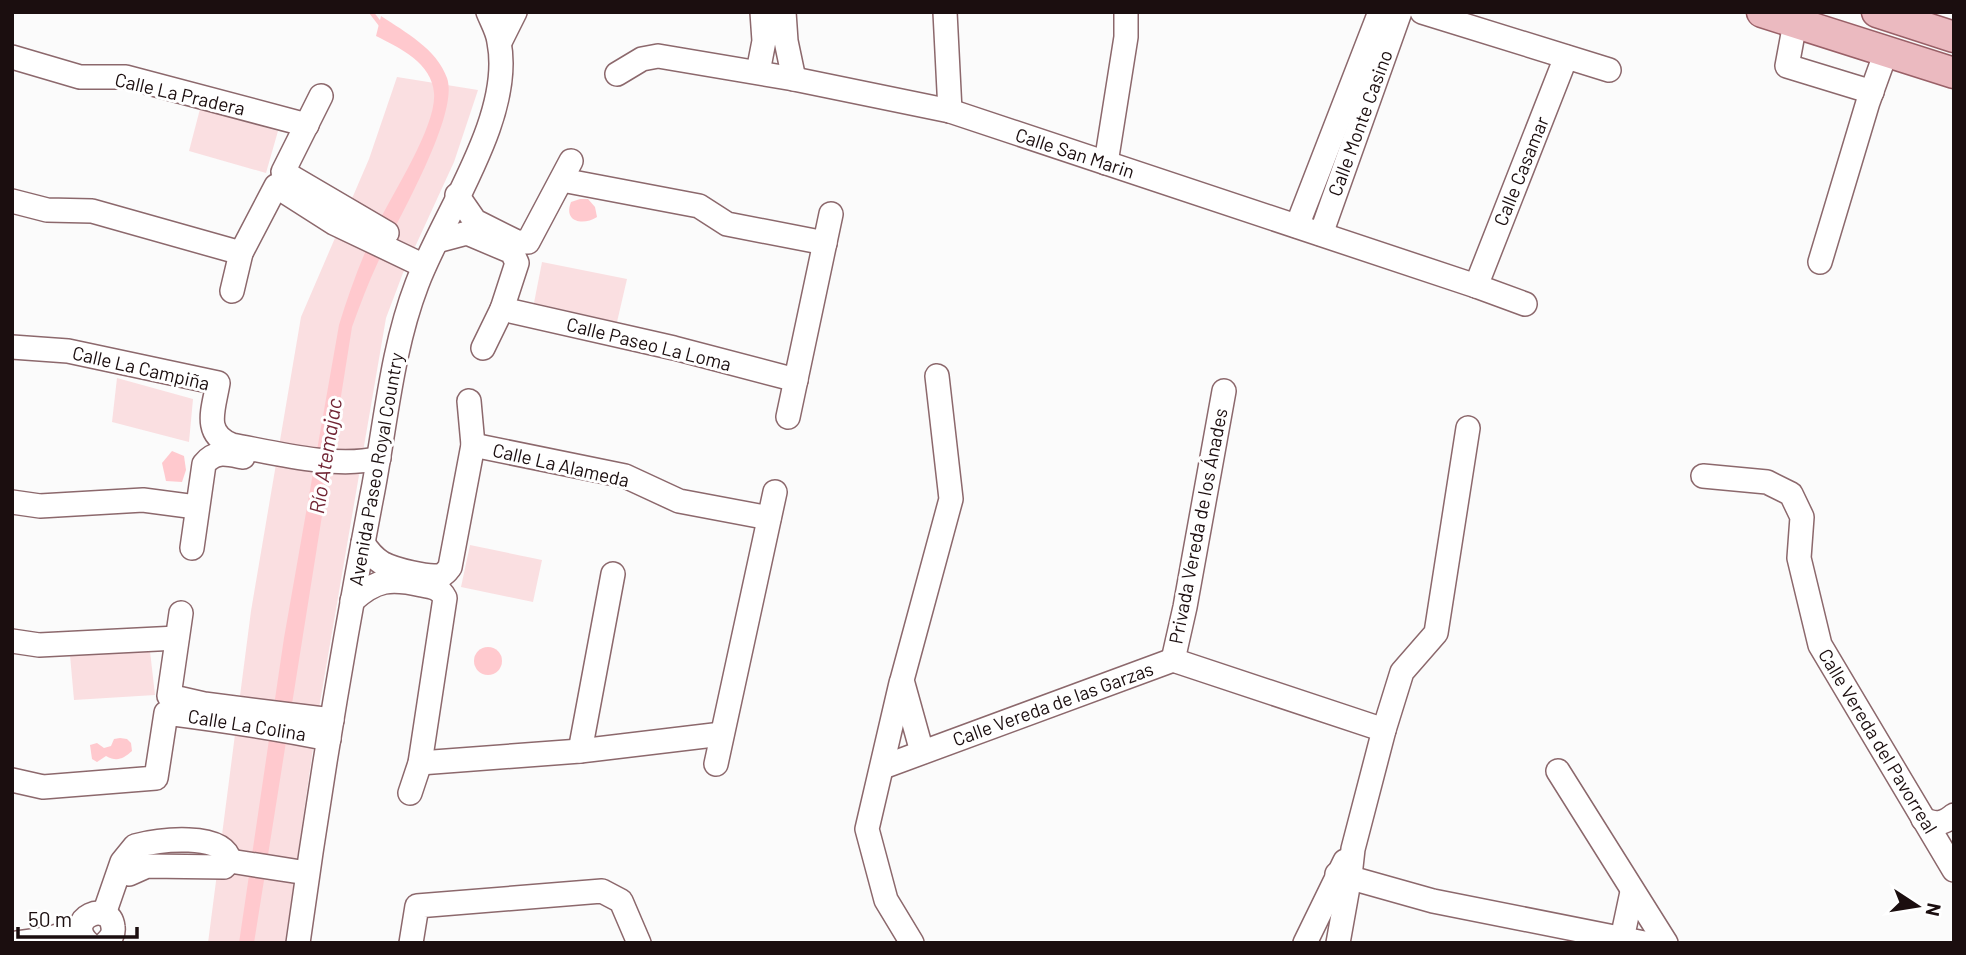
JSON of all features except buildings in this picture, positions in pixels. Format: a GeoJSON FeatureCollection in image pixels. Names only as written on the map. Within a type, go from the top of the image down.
{"type":"FeatureCollection","features":[{"type":"Feature","properties":{"kind":"main road"},"geometry":{"type":"LineString","coordinates":[[1762,12],[1954,73]]}},
{"type":"Feature","properties":{"kind":"main road"},"geometry":{"type":"LineString","coordinates":[[1877,12],[1954,37]]}},
{"type":"Feature","properties":{"kind":"street","name":"Avenida Paseo Royal Country"},"geometry":{"type":"LineString","coordinates":[[298,943],[299,872],[321,728],[352,601],[401,337],[422,253],[470,171],[498,92],[500,42],[488,12]]}},
{"type":"Feature","properties":{"kind":"street"},"geometry":{"type":"LineString","coordinates":[[500,42],[515,12]]}},
{"type":"Feature","properties":{"kind":"street"},"geometry":{"type":"LineString","coordinates":[[762,12],[794,79]]}},
{"type":"Feature","properties":{"kind":"street"},"geometry":{"type":"LineString","coordinates":[[758,72],[775,41],[784,12]]}},
{"type":"Feature","properties":{"kind":"street"},"geometry":{"type":"LineString","coordinates":[[945,12],[950,111]]}},
{"type":"Feature","properties":{"kind":"street"},"geometry":{"type":"LineString","coordinates":[[1106,163],[1126,37],[1126,12]]}},
{"type":"Feature","properties":{"kind":"street","name":"Calle Monte Casino"},"geometry":{"type":"LineString","coordinates":[[1297,226],[1380,12]]}},
{"type":"Feature","properties":{"kind":"street","name":"Calle Monte Casino"},"geometry":{"type":"LineString","coordinates":[[1321,234],[1400,12]]}},
{"type":"Feature","properties":{"kind":"street"},"geometry":{"type":"LineString","coordinates":[[1422,12],[1609,71]]}},
{"type":"Feature","properties":{"kind":"street"},"geometry":{"type":"LineString","coordinates":[[1796,23],[1787,66],[1872,92]]}},
{"type":"Feature","properties":{"kind":"street"},"geometry":{"type":"LineString","coordinates":[[1820,262],[1886,52]]}},
{"type":"Feature","properties":{"kind":"street","name":"Calle San Marin"},"geometry":{"type":"LineString","coordinates":[[617,74],[630,64],[657,56],[758,72],[950,111],[1525,304]]}},
{"type":"Feature","properties":{"kind":"street","name":"Calle La Pradera"},"geometry":{"type":"LineString","coordinates":[[12,57],[80,77],[126,77],[307,125]]}},
{"type":"Feature","properties":{"kind":"street","name":"Calle Casamar"},"geometry":{"type":"LineString","coordinates":[[1476,286],[1566,57]]}},
{"type":"Feature","properties":{"kind":"street"},"geometry":{"type":"LineString","coordinates":[[321,96],[283,172],[363,227],[422,253],[467,233],[512,252],[515,256],[517,263],[502,309],[483,348]]}},
{"type":"Feature","properties":{"kind":"street"},"geometry":{"type":"LineString","coordinates":[[457,195],[475,221],[523,243],[528,242],[567,170],[699,206],[727,224],[825,243]]}},
{"type":"Feature","properties":{"kind":"street"},"geometry":{"type":"LineString","coordinates":[[232,291],[242,254],[276,186],[334,223],[363,227]]}},
{"type":"Feature","properties":{"kind":"street"},"geometry":{"type":"LineString","coordinates":[[12,201],[47,210],[92,211],[242,254]]}},
{"type":"Feature","properties":{"kind":"street"},"geometry":{"type":"LineString","coordinates":[[788,417],[831,214]]}},
{"type":"Feature","properties":{"kind":"street","name":"Calle Paseo La Loma"},"geometry":{"type":"LineString","coordinates":[[502,309],[674,348],[796,380]]}},
{"type":"Feature","properties":{"kind":"street","name":"Calle La Campiña"},"geometry":{"type":"LineString","coordinates":[[12,347],[68,351],[218,383],[212,424],[222,441],[295,462]]}},
{"type":"Feature","properties":{"kind":"street"},"geometry":{"type":"LineString","coordinates":[[912,943],[886,900],[867,829],[902,680],[951,499],[937,376]]}},
{"type":"Feature","properties":{"kind":"street","name":"Privada Vereda de los Ánades"},"geometry":{"type":"LineString","coordinates":[[1172,660],[1185,607],[1224,391]]}},
{"type":"Feature","properties":{"kind":"street","name":"Calle La Alameda"},"geometry":{"type":"LineString","coordinates":[[363,543],[375,558],[391,567],[439,576],[450,567],[473,445],[469,401]]}},
{"type":"Feature","properties":{"kind":"street"},"geometry":{"type":"LineString","coordinates":[[1304,943],[1344,875],[1402,671],[1436,633],[1468,428]]}},
{"type":"Feature","properties":{"kind":"street","name":"Calle La Alameda"},"geometry":{"type":"LineString","coordinates":[[473,445],[625,476],[678,501],[769,518]]}},
{"type":"Feature","properties":{"kind":"street","name":"Calle La Campiña"},"geometry":{"type":"LineString","coordinates":[[192,548],[204,464],[210,457],[218,454],[351,467],[379,458]]}},
{"type":"Feature","properties":{"kind":"street","name":"Calle La Campiña"},"geometry":{"type":"LineString","coordinates":[[351,467],[373,486]]}},
{"type":"Feature","properties":{"kind":"street","name":"Calle Vereda del Pavorreal"},"geometry":{"type":"LineString","coordinates":[[1703,476],[1767,482],[1791,494],[1802,517],[1799,558],[1820,645],[1923,819],[1953,861]]}},
{"type":"Feature","properties":{"kind":"street"},"geometry":{"type":"LineString","coordinates":[[716,764],[775,492]]}},
{"type":"Feature","properties":{"kind":"street"},"geometry":{"type":"LineString","coordinates":[[12,502],[40,506],[143,500],[197,507]]}},
{"type":"Feature","properties":{"kind":"street"},"geometry":{"type":"LineString","coordinates":[[580,751],[613,574]]}},
{"type":"Feature","properties":{"kind":"street"},"geometry":{"type":"LineString","coordinates":[[352,601],[373,585],[396,580],[437,589],[445,598],[420,763],[410,793]]}},
{"type":"Feature","properties":{"kind":"street","name":"Calle La Colina"},"geometry":{"type":"LineString","coordinates":[[181,613],[169,696],[253,717],[321,728]]}},
{"type":"Feature","properties":{"kind":"street"},"geometry":{"type":"LineString","coordinates":[[12,641],[32,645],[177,638]]}},
{"type":"Feature","properties":{"kind":"street","name":"Calle Vereda de las Garzas"},"geometry":{"type":"LineString","coordinates":[[883,766],[1172,660],[1384,730]]}},
{"type":"Feature","properties":{"kind":"street"},"geometry":{"type":"LineString","coordinates":[[902,680],[922,752]]}},
{"type":"Feature","properties":{"kind":"street","name":"Calle La Colina"},"geometry":{"type":"LineString","coordinates":[[12,780],[43,786],[156,778],[166,713],[238,724],[253,717]]}},
{"type":"Feature","properties":{"kind":"street"},"geometry":{"type":"LineString","coordinates":[[420,763],[580,751],[722,734]]}},
{"type":"Feature","properties":{"kind":"street"},"geometry":{"type":"LineString","coordinates":[[1558,771],[1666,943]]}},
{"type":"Feature","properties":{"kind":"street"},"geometry":{"type":"LineString","coordinates":[[1923,819],[1941,823],[1954,815]]}},
{"type":"Feature","properties":{"kind":"street"},"geometry":{"type":"LineString","coordinates":[[104,914],[135,846],[185,840],[219,845],[230,861]]}},
{"type":"Feature","properties":{"kind":"street"},"geometry":{"type":"LineString","coordinates":[[121,875],[213,873],[230,861],[299,872]]}},
{"type":"Feature","properties":{"kind":"street"},"geometry":{"type":"LineString","coordinates":[[1344,875],[1433,901],[1633,941],[1632,892]]}},
{"type":"Feature","properties":{"kind":"street"},"geometry":{"type":"LineString","coordinates":[[1338,943],[1344,875]]}},
{"type":"Feature","properties":{"kind":"street"},"geometry":{"type":"LineString","coordinates":[[411,943],[417,906],[602,891],[621,901],[639,943]]}},
{"type":"Feature","properties":{"kind":"street"},"geometry":{"type":"LineString","coordinates":[[17,943],[84,936],[84,919],[88,915],[99,913],[112,921],[114,931],[107,943]]}},
{"type":"Feature","properties":{"kind":"shaded area"},"geometry":{"type":"Polygon","coordinates":[[[397,77],[478,90],[454,162],[403,273],[386,318],[318,714],[285,943],[208,943],[251,611],[301,317],[369,159],[397,77]]]}},
{"type":"Feature","properties":{"kind":"shaded area"},"geometry":{"type":"Polygon","coordinates":[[[200,109],[278,131],[266,173],[189,151],[200,109]]]}},
{"type":"Feature","properties":{"kind":"shaded area"},"geometry":{"type":"Polygon","coordinates":[[[542,262],[627,279],[617,322],[534,303],[542,262]]]}},
{"type":"Feature","properties":{"kind":"shaded area"},"geometry":{"type":"Polygon","coordinates":[[[117,378],[193,399],[189,442],[112,422],[117,378]]]}},
{"type":"Feature","properties":{"kind":"shaded area"},"geometry":{"type":"Polygon","coordinates":[[[470,545],[542,560],[533,602],[461,587],[470,545]]]}},
{"type":"Feature","properties":{"kind":"shaded area"},"geometry":{"type":"Polygon","coordinates":[[[150,651],[155,695],[74,700],[70,655],[150,651]]]}},
{"type":"Feature","properties":{"kind":"water"},"geometry":{"type":"Polygon","coordinates":[[[381,16],[410,35],[436,58],[447,78],[448,95],[444,117],[424,170],[374,270],[352,327],[254,943],[239,943],[284,638],[339,325],[368,246],[422,140],[433,106],[432,82],[421,65],[404,51],[376,36],[381,16]]]}},
{"type":"Feature","properties":{"kind":"water"},"geometry":{"type":"Polygon","coordinates":[[[588,199],[595,207],[597,217],[586,221],[572,218],[569,209],[571,202],[588,199]]]}},
{"type":"Feature","properties":{"kind":"water"},"geometry":{"type":"Polygon","coordinates":[[[172,451],[184,456],[186,470],[182,482],[166,481],[162,463],[172,451]]]}},
{"type":"Feature","properties":{"kind":"water"},"geometry":{"type":"Polygon","coordinates":[[[488,647],[498,651],[502,661],[498,671],[488,675],[478,671],[474,661],[478,651],[488,647]]]}},
{"type":"Feature","properties":{"kind":"water"},"geometry":{"type":"Polygon","coordinates":[[[120,738],[131,743],[132,751],[129,754],[117,759],[106,756],[97,762],[92,759],[90,745],[97,743],[104,748],[111,746],[114,739],[120,738]]]}},
{"type":"Feature","properties":{"kind":"waterway","name":"Río Atemajac"},"geometry":{"type":"LineString","coordinates":[[371,12],[381,25]]}}]}
